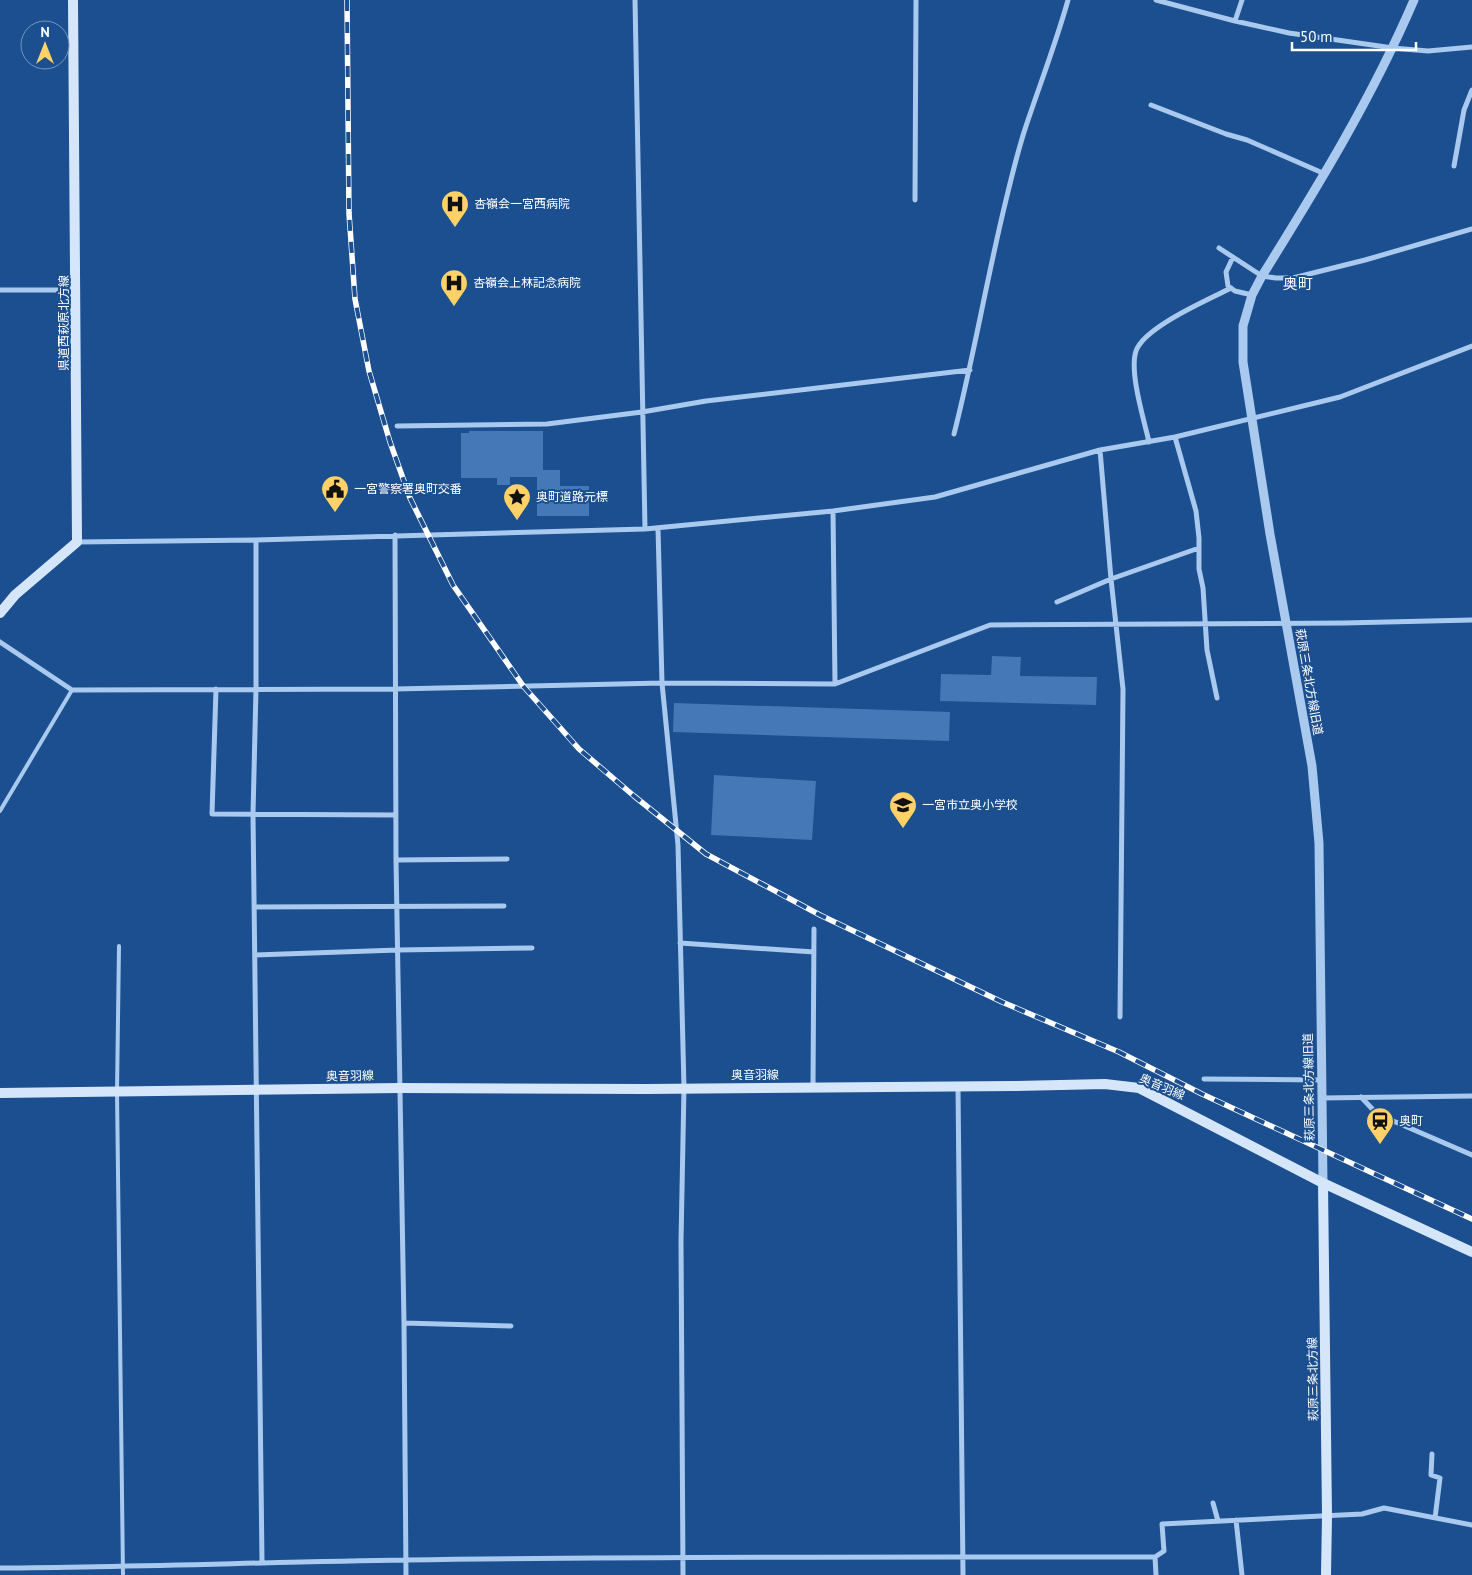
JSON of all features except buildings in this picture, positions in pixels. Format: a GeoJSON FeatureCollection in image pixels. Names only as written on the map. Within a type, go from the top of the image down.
{"type":"FeatureCollection","features":[{"type":"Feature","properties":{"kind":"main road","name":"県道西萩原北方線"},"geometry":{"type":"LineString","coordinates":[[73,0],[77,542]]}},
{"type":"Feature","properties":{"kind":"main road"},"geometry":{"type":"LineString","coordinates":[[0,613],[16,595],[77,542]]}},
{"type":"Feature","properties":{"kind":"main road","name":"奥音羽線"},"geometry":{"type":"LineString","coordinates":[[0,1093],[400,1088],[958,1087],[1106,1084],[1139,1088],[1323,1183],[1390,1212],[1472,1252]]}},
{"type":"Feature","properties":{"kind":"main road","name":"萩原三条北方線"},"geometry":{"type":"LineString","coordinates":[[1323,1183],[1326,1575]]}},
{"type":"Feature","properties":{"kind":"street"},"geometry":{"type":"LineString","coordinates":[[635,0],[645,529]]}},
{"type":"Feature","properties":{"kind":"street"},"geometry":{"type":"LineString","coordinates":[[916,0],[916,200]]}},
{"type":"Feature","properties":{"kind":"street"},"geometry":{"type":"LineString","coordinates":[[954,434],[970,370],[985,292],[1008,191],[1026,127],[1068,0]]}},
{"type":"Feature","properties":{"kind":"street"},"geometry":{"type":"LineString","coordinates":[[1156,0],[1289,33],[1393,48],[1428,51],[1472,47]]}},
{"type":"Feature","properties":{"kind":"street"},"geometry":{"type":"LineString","coordinates":[[1235,21],[1242,0]]}},
{"type":"Feature","properties":{"kind":"street","name":"萩原三条北方線旧道"},"geometry":{"type":"LineString","coordinates":[[1323,1183],[1317,812],[1312,766],[1270,534],[1243,362],[1243,326],[1252,295],[1325,174],[1393,48],[1414,0]]}},
{"type":"Feature","properties":{"kind":"street"},"geometry":{"type":"LineString","coordinates":[[1454,166],[1464,110],[1472,90]]}},
{"type":"Feature","properties":{"kind":"street"},"geometry":{"type":"LineString","coordinates":[[1151,104],[1226,134],[1247,140],[1325,174]]}},
{"type":"Feature","properties":{"kind":"street"},"geometry":{"type":"LineString","coordinates":[[1219,248],[1262,276],[1293,278],[1472,229]]}},
{"type":"Feature","properties":{"kind":"street"},"geometry":{"type":"LineString","coordinates":[[1233,257],[1226,272],[1228,286],[1235,291],[1252,295]]}},
{"type":"Feature","properties":{"kind":"street"},"geometry":{"type":"LineString","coordinates":[[1149,442],[1134,377],[1136,351],[1150,332],[1230,288]]}},
{"type":"Feature","properties":{"kind":"street"},"geometry":{"type":"LineString","coordinates":[[0,290],[76,290]]}},
{"type":"Feature","properties":{"kind":"street"},"geometry":{"type":"LineString","coordinates":[[77,542],[256,540],[645,529],[833,511],[935,498],[1100,450],[1175,437],[1340,396],[1472,346]]}},
{"type":"Feature","properties":{"kind":"street"},"geometry":{"type":"LineString","coordinates":[[397,426],[547,424],[642,412],[706,401],[970,370]]}},
{"type":"Feature","properties":{"kind":"street"},"geometry":{"type":"LineString","coordinates":[[1175,437],[1196,511],[1199,569],[1203,588],[1207,650],[1218,698]]}},
{"type":"Feature","properties":{"kind":"street"},"geometry":{"type":"LineString","coordinates":[[1100,450],[1123,689],[1120,1017]]}},
{"type":"Feature","properties":{"kind":"street"},"geometry":{"type":"LineString","coordinates":[[833,511],[835,684]]}},
{"type":"Feature","properties":{"kind":"street"},"geometry":{"type":"LineString","coordinates":[[658,528],[662,683],[678,845],[684,1088],[681,1241],[683,1575]]}},
{"type":"Feature","properties":{"kind":"street"},"geometry":{"type":"LineString","coordinates":[[395,535],[396,860],[404,1323],[406,1575]]}},
{"type":"Feature","properties":{"kind":"street"},"geometry":{"type":"LineString","coordinates":[[256,540],[256,689],[253,814],[262,1562]]}},
{"type":"Feature","properties":{"kind":"street"},"geometry":{"type":"LineString","coordinates":[[1057,602],[1111,579],[1199,548]]}},
{"type":"Feature","properties":{"kind":"street"},"geometry":{"type":"LineString","coordinates":[[0,642],[72,690],[395,689],[662,683],[835,684],[990,625],[1286,624],[1472,620]]}},
{"type":"Feature","properties":{"kind":"street"},"geometry":{"type":"LineString","coordinates":[[216,689],[212,814],[396,815]]}},
{"type":"Feature","properties":{"kind":"street"},"geometry":{"type":"LineString","coordinates":[[396,860],[507,859]]}},
{"type":"Feature","properties":{"kind":"street"},"geometry":{"type":"LineString","coordinates":[[254,907],[504,906]]}},
{"type":"Feature","properties":{"kind":"street"},"geometry":{"type":"LineString","coordinates":[[813,1088],[814,929]]}},
{"type":"Feature","properties":{"kind":"street"},"geometry":{"type":"LineString","coordinates":[[680,943],[814,952]]}},
{"type":"Feature","properties":{"kind":"street"},"geometry":{"type":"LineString","coordinates":[[255,955],[532,948]]}},
{"type":"Feature","properties":{"kind":"street"},"geometry":{"type":"LineString","coordinates":[[1204,1079],[1321,1080]]}},
{"type":"Feature","properties":{"kind":"street"},"geometry":{"type":"LineString","coordinates":[[958,1087],[963,1575]]}},
{"type":"Feature","properties":{"kind":"street"},"geometry":{"type":"LineString","coordinates":[[1321,1098],[1472,1096]]}},
{"type":"Feature","properties":{"kind":"street"},"geometry":{"type":"LineString","coordinates":[[1362,1098],[1378,1114],[1472,1155]]}},
{"type":"Feature","properties":{"kind":"street"},"geometry":{"type":"LineString","coordinates":[[404,1323],[510,1326]]}},
{"type":"Feature","properties":{"kind":"street"},"geometry":{"type":"LineString","coordinates":[[1432,1454],[1431,1475],[1440,1478],[1435,1518]]}},
{"type":"Feature","properties":{"kind":"street"},"geometry":{"type":"LineString","coordinates":[[1213,1503],[1218,1521]]}},
{"type":"Feature","properties":{"kind":"street"},"geometry":{"type":"LineString","coordinates":[[0,1568],[122,1567],[262,1562],[683,1557],[1155,1557],[1164,1551],[1162,1524],[1362,1514],[1384,1508],[1472,1525]]}},
{"type":"Feature","properties":{"kind":"street"},"geometry":{"type":"LineString","coordinates":[[1236,1520],[1242,1575]]}},
{"type":"Feature","properties":{"kind":"street"},"geometry":{"type":"LineString","coordinates":[[1155,1557],[1156,1575]]}},
{"type":"Feature","properties":{"kind":"lane"},"geometry":{"type":"LineString","coordinates":[[0,811],[72,690]]}},
{"type":"Feature","properties":{"kind":"lane"},"geometry":{"type":"LineString","coordinates":[[119,946],[117,1092],[123,1575]]}},
{"type":"Feature","properties":{"kind":"railway"},"geometry":{"type":"LineString","coordinates":[[347,0],[349,213],[355,299],[369,371],[390,442],[410,498],[453,585],[524,687],[579,749],[706,854],[820,915],[1002,1002],[1119,1052],[1202,1094],[1472,1219]]}},
{"type":"Feature","properties":{"kind":"place","name":"杏嶺会一宮西病院"},"geometry":{"type":"Point","coordinates":[455,228]}},
{"type":"Feature","properties":{"kind":"place","name":"杏嶺会上林記念病院"},"geometry":{"type":"Point","coordinates":[454,307]}},
{"type":"Feature","properties":{"kind":"place","name":"一宮警察署奥町交番"},"geometry":{"type":"Point","coordinates":[335,513]}},
{"type":"Feature","properties":{"kind":"place","name":"奥町道路元標"},"geometry":{"type":"Point","coordinates":[517,521]}},
{"type":"Feature","properties":{"kind":"place","name":"一宮市立奥小学校"},"geometry":{"type":"Point","coordinates":[903,829]}},
{"type":"Feature","properties":{"kind":"place","name":"奥町"},"geometry":{"type":"Point","coordinates":[1380,1145]}},
{"type":"Feature","properties":{"kind":"district","name":"奥町"},"geometry":{"type":"Point","coordinates":[1298,284]}}]}
